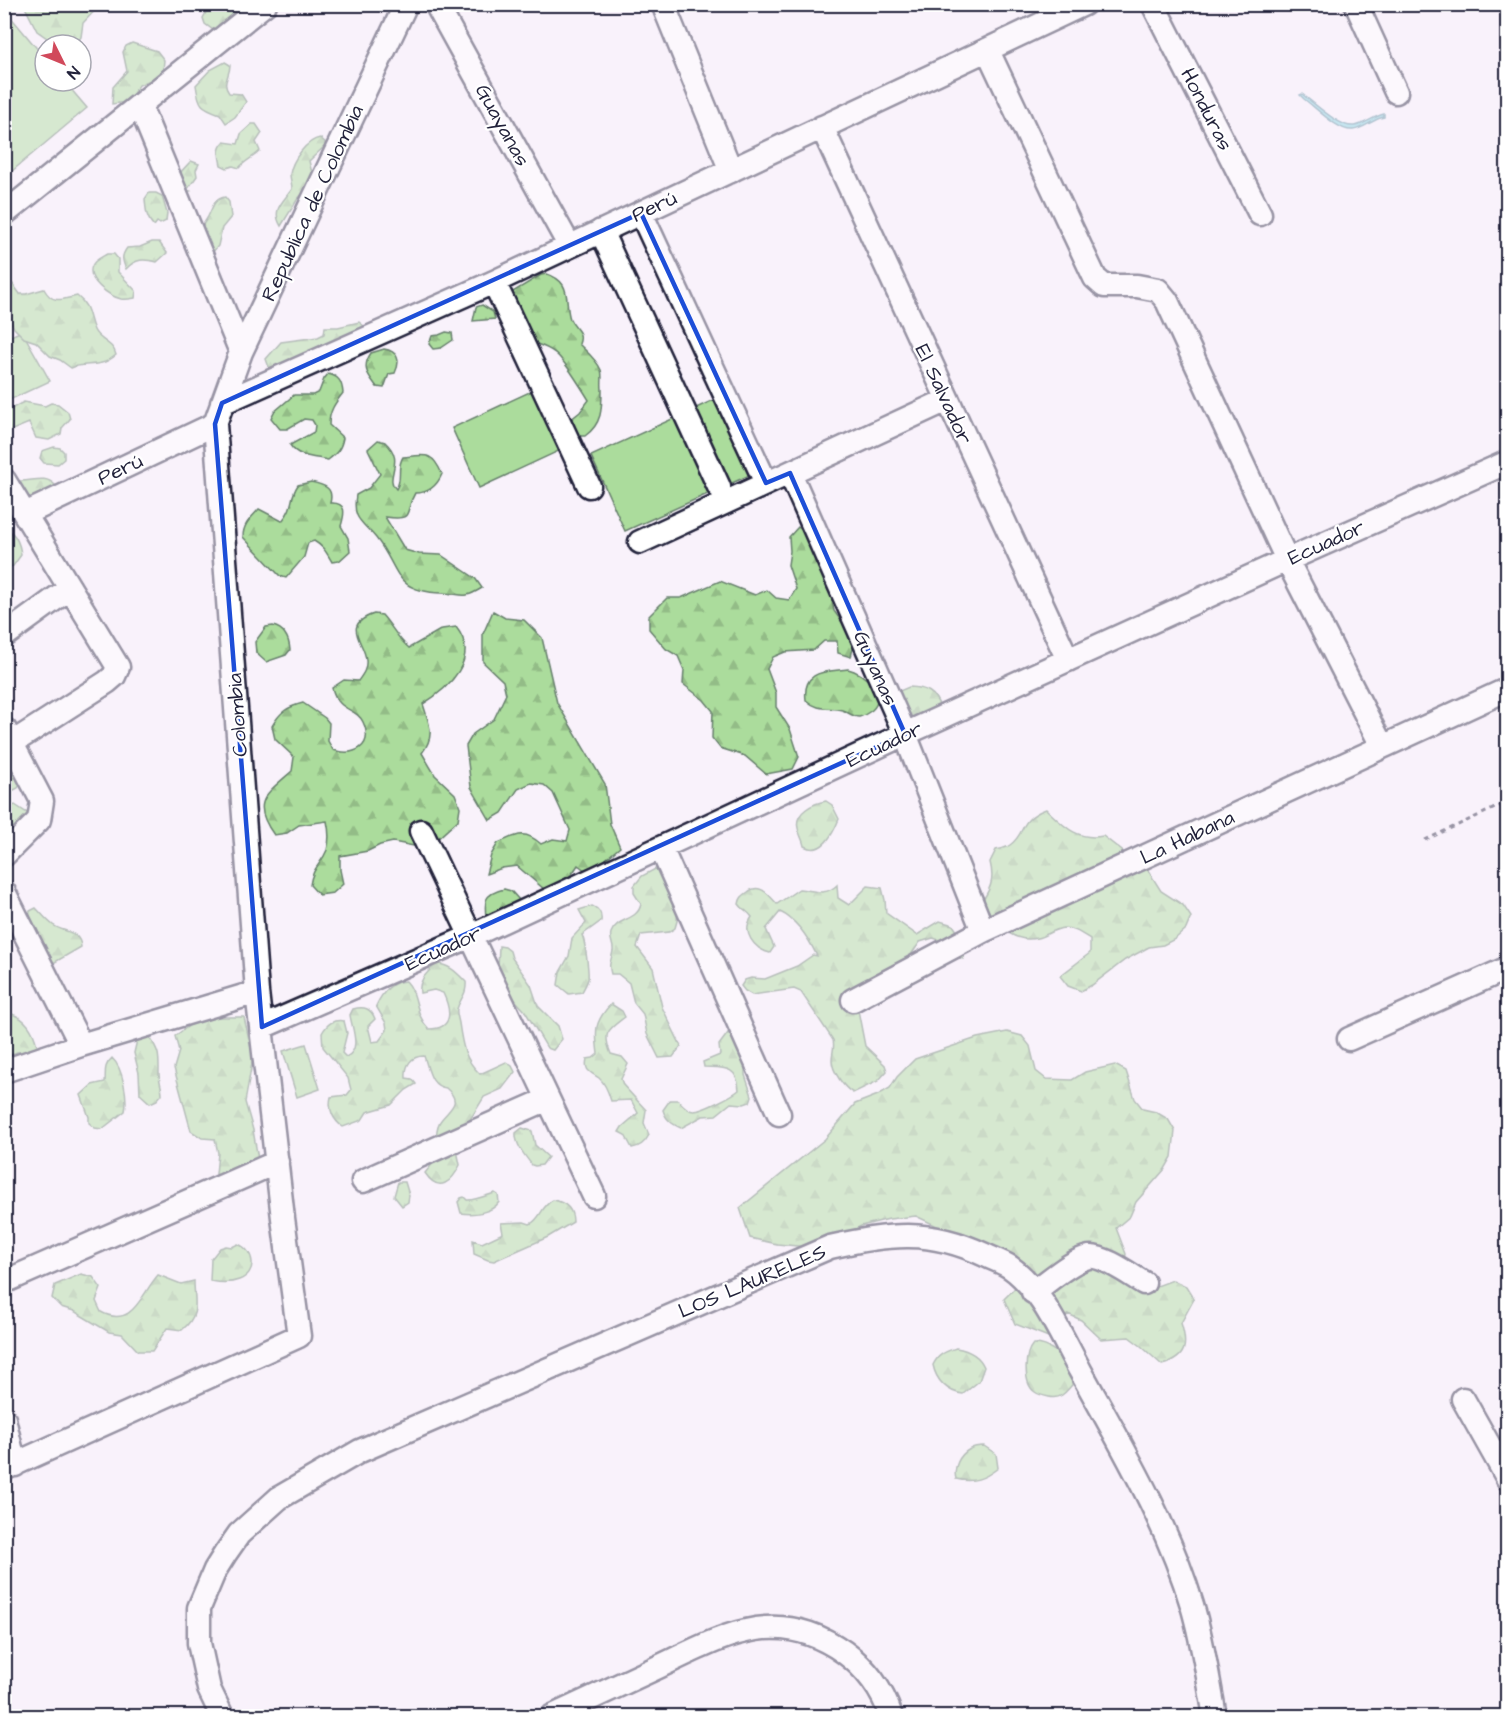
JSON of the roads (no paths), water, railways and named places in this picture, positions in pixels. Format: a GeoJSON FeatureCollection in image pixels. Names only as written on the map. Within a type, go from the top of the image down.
{"type":"FeatureCollection","features":[{"type":"Feature","properties":{"kind":"street"},"geometry":{"type":"LineString","coordinates":[[4,214],[265,4]]}},
{"type":"Feature","properties":{"kind":"street","name":"Republica de Colombia"},"geometry":{"type":"LineString","coordinates":[[219,413],[242,352],[406,4]]}},
{"type":"Feature","properties":{"kind":"street","name":"Guayanas"},"geometry":{"type":"LineString","coordinates":[[436,4],[569,245]]}},
{"type":"Feature","properties":{"kind":"street"},"geometry":{"type":"LineString","coordinates":[[663,4],[731,171]]}},
{"type":"Feature","properties":{"kind":"street","name":"Perú"},"geometry":{"type":"LineString","coordinates":[[25,514],[219,413],[569,245],[988,51],[1084,4]]}},
{"type":"Feature","properties":{"kind":"street","name":"Honduras"},"geometry":{"type":"LineString","coordinates":[[1154,4],[1260,214]]}},
{"type":"Feature","properties":{"kind":"street"},"geometry":{"type":"LineString","coordinates":[[1356,4],[1396,92]]}},
{"type":"Feature","properties":{"kind":"street"},"geometry":{"type":"LineString","coordinates":[[988,51],[1095,278],[1104,286],[1137,286],[1158,290],[1167,301],[1287,560],[1382,746]]}},
{"type":"Feature","properties":{"kind":"street"},"geometry":{"type":"LineString","coordinates":[[140,106],[242,352]]}},
{"type":"Feature","properties":{"kind":"street","name":"El Salvador"},"geometry":{"type":"LineString","coordinates":[[822,128],[1068,660]]}},
{"type":"Feature","properties":{"kind":"street"},"geometry":{"type":"LineString","coordinates":[[641,213],[766,483]]}},
{"type":"Feature","properties":{"kind":"street"},"geometry":{"type":"LineString","coordinates":[[601,231],[719,487]]}},
{"type":"Feature","properties":{"kind":"street"},"geometry":{"type":"LineString","coordinates":[[494,282],[590,486]]}},
{"type":"Feature","properties":{"kind":"street"},"geometry":{"type":"LineString","coordinates":[[640,542],[946,400]]}},
{"type":"Feature","properties":{"kind":"street","name":"Colombia"},"geometry":{"type":"LineString","coordinates":[[10,1467],[299,1336],[257,992],[219,413]]}},
{"type":"Feature","properties":{"kind":"street","name":"Ecuador"},"geometry":{"type":"LineString","coordinates":[[262,1028],[471,936],[905,734],[1508,462]]}},
{"type":"Feature","properties":{"kind":"street","name":"Guyanas"},"geometry":{"type":"LineString","coordinates":[[790,473],[905,734],[984,931]]}},
{"type":"Feature","properties":{"kind":"street"},"geometry":{"type":"LineString","coordinates":[[4,480],[70,588],[112,675],[8,736],[42,801],[39,820],[4,855]]}},
{"type":"Feature","properties":{"kind":"street"},"geometry":{"type":"LineString","coordinates":[[4,636],[70,588]]}},
{"type":"Feature","properties":{"kind":"street","name":"La Habana"},"geometry":{"type":"LineString","coordinates":[[861,995],[984,931],[1508,689]]}},
{"type":"Feature","properties":{"kind":"street"},"geometry":{"type":"LineString","coordinates":[[421,831],[594,1196]]}},
{"type":"Feature","properties":{"kind":"street"},"geometry":{"type":"LineString","coordinates":[[661,848],[779,1114]]}},
{"type":"Feature","properties":{"kind":"street"},"geometry":{"type":"LineString","coordinates":[[4,892],[81,1045]]}},
{"type":"Feature","properties":{"kind":"street"},"geometry":{"type":"LineString","coordinates":[[1349,1039],[1508,968]]}},
{"type":"Feature","properties":{"kind":"street"},"geometry":{"type":"LineString","coordinates":[[4,1071],[81,1045],[257,992]]}},
{"type":"Feature","properties":{"kind":"street"},"geometry":{"type":"LineString","coordinates":[[363,1180],[548,1099]]}},
{"type":"Feature","properties":{"kind":"street"},"geometry":{"type":"LineString","coordinates":[[4,1282],[277,1162]]}},
{"type":"Feature","properties":{"kind":"street","name":"LOS LAURELES"},"geometry":{"type":"LineString","coordinates":[[222,1716],[209,1689],[199,1643],[199,1608],[215,1570],[239,1534],[279,1498],[360,1451],[830,1247],[879,1237],[909,1235],[960,1244],[1009,1267],[1022,1278],[1050,1315],[1152,1503],[1170,1546],[1192,1605],[1205,1655],[1215,1716]]}},
{"type":"Feature","properties":{"kind":"street"},"geometry":{"type":"LineString","coordinates":[[1033,1292],[1073,1264],[1091,1257],[1105,1260],[1144,1283]]}},
{"type":"Feature","properties":{"kind":"street"},"geometry":{"type":"LineString","coordinates":[[1463,1399],[1508,1479]]}},
{"type":"Feature","properties":{"kind":"street"},"geometry":{"type":"LineString","coordinates":[[4,1419],[10,1467]]}},
{"type":"Feature","properties":{"kind":"street"},"geometry":{"type":"LineString","coordinates":[[553,1716],[728,1635],[766,1628],[805,1633],[822,1639],[844,1652],[869,1674],[891,1716]]}},
{"type":"Feature","properties":{"kind":"water"},"geometry":{"type":"Polygon","coordinates":[[[1302,94],[1334,119],[1348,126],[1358,125],[1384,114],[1384,117],[1357,129],[1347,130],[1327,118],[1300,95],[1302,94]]]}}]}
